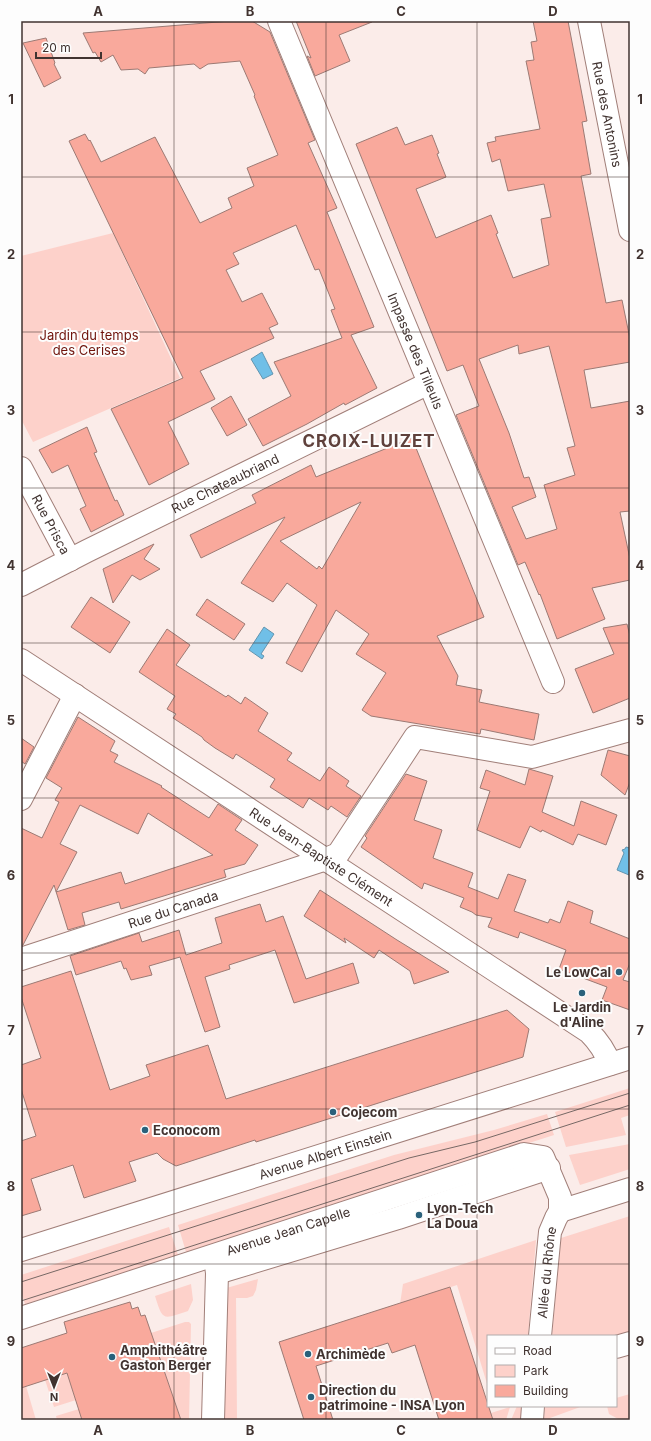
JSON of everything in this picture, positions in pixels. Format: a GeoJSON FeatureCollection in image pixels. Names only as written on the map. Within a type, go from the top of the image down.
{"type":"FeatureCollection","features":[{"type":"Feature","properties":{"kind":"street","name":"Impasse des Tilleuls"},"geometry":{"type":"LineString","coordinates":[[279,21],[553,682]]}},
{"type":"Feature","properties":{"kind":"street","name":"Rue des Antonins"},"geometry":{"type":"LineString","coordinates":[[595,22],[630,230]]}},
{"type":"Feature","properties":{"kind":"street","name":"Rue Chateaubriand"},"geometry":{"type":"LineString","coordinates":[[21,585],[429,383]]}},
{"type":"Feature","properties":{"kind":"street","name":"Rue Prisca"},"geometry":{"type":"LineString","coordinates":[[21,468],[70,560]]}},
{"type":"Feature","properties":{"kind":"street","name":"Rue Jean-Baptiste Clément"},"geometry":{"type":"LineString","coordinates":[[21,660],[589,1032],[598,1041],[610,1064]]}},
{"type":"Feature","properties":{"kind":"street"},"geometry":{"type":"LineString","coordinates":[[21,799],[74,695]]}},
{"type":"Feature","properties":{"kind":"street","name":"Rue du Canada"},"geometry":{"type":"LineString","coordinates":[[21,959],[338,854],[415,737],[532,757],[630,730]]}},
{"type":"Feature","properties":{"kind":"street","name":"Avenue Albert Einstein"},"geometry":{"type":"LineString","coordinates":[[21,1250],[630,1058]]}},
{"type":"Feature","properties":{"kind":"street","name":"Avenue Jean Capelle"},"geometry":{"type":"LineString","coordinates":[[21,1318],[216,1264],[524,1154],[543,1157],[549,1168],[560,1197],[560,1211]]}},
{"type":"Feature","properties":{"kind":"street"},"geometry":{"type":"LineString","coordinates":[[560,1211],[630,1189]]}},
{"type":"Feature","properties":{"kind":"street","name":"Allée du Rhône"},"geometry":{"type":"LineString","coordinates":[[540,1335],[550,1232],[560,1211]]}},
{"type":"Feature","properties":{"kind":"street"},"geometry":{"type":"LineString","coordinates":[[213,1420],[216,1264]]}},
{"type":"Feature","properties":{"kind":"street"},"geometry":{"type":"LineString","coordinates":[[617,1347],[630,1343]]}},
{"type":"Feature","properties":{"kind":"street"},"geometry":{"type":"LineString","coordinates":[[532,1420],[533,1407]]}},
{"type":"Feature","properties":{"kind":"green space","name":"Jardin du temps des Cerises"},"geometry":{"type":"Polygon","coordinates":[[[113,233],[180,378],[33,442],[21,419],[21,256],[113,233]]]}},
{"type":"Feature","properties":{"kind":"green space"},"geometry":{"type":"Polygon","coordinates":[[[630,1088],[630,1115],[621,1118],[626,1135],[566,1147],[555,1112],[630,1088]]]}},
{"type":"Feature","properties":{"kind":"green space"},"geometry":{"type":"Polygon","coordinates":[[[547,1114],[554,1135],[186,1252],[178,1225],[394,1155],[494,1130],[547,1114]]]}},
{"type":"Feature","properties":{"kind":"green space"},"geometry":{"type":"Polygon","coordinates":[[[630,1144],[630,1169],[580,1185],[569,1155],[630,1144]]]}},
{"type":"Feature","properties":{"kind":"green space"},"geometry":{"type":"Polygon","coordinates":[[[630,1216],[630,1336],[552,1335],[561,1238],[630,1216]]]}},
{"type":"Feature","properties":{"kind":"green space"},"geometry":{"type":"Polygon","coordinates":[[[169,1227],[178,1255],[25,1304],[21,1291],[21,1275],[169,1227]]]}},
{"type":"Feature","properties":{"kind":"green space"},"geometry":{"type":"Polygon","coordinates":[[[536,1240],[528,1335],[487,1335],[487,1384],[457,1285],[400,1304],[403,1284],[536,1240]]]}},
{"type":"Feature","properties":{"kind":"green space"},"geometry":{"type":"Polygon","coordinates":[[[258,1279],[253,1296],[247,1298],[236,1298],[237,1420],[221,1420],[223,1289],[258,1279]]]}},
{"type":"Feature","properties":{"kind":"green space"},"geometry":{"type":"Polygon","coordinates":[[[191,1284],[193,1300],[188,1311],[169,1317],[162,1314],[155,1296],[191,1284]]]}},
{"type":"Feature","properties":{"kind":"green space"},"geometry":{"type":"Polygon","coordinates":[[[189,1322],[191,1324],[189,1420],[179,1420],[181,1419],[151,1333],[189,1322]]]}},
{"type":"Feature","properties":{"kind":"green space"},"geometry":{"type":"Polygon","coordinates":[[[67,1373],[76,1400],[54,1407],[45,1380],[67,1373]]]}},
{"type":"Feature","properties":{"kind":"green space"},"geometry":{"type":"Polygon","coordinates":[[[26,1386],[36,1420],[21,1420],[21,1388],[26,1386]]]}},
{"type":"Feature","properties":{"kind":"green space"},"geometry":{"type":"Polygon","coordinates":[[[630,1394],[630,1420],[620,1420],[609,1414],[607,1407],[617,1407],[617,1398],[630,1394]]]}},
{"type":"Feature","properties":{"kind":"green space"},"geometry":{"type":"Polygon","coordinates":[[[510,1407],[506,1420],[493,1420],[491,1413],[510,1407]]]}},
{"type":"Feature","properties":{"kind":"green space"},"geometry":{"type":"Polygon","coordinates":[[[517,1407],[522,1407],[521,1420],[511,1420],[517,1407]]]}},
{"type":"Feature","properties":{"kind":"green space"},"geometry":{"type":"Polygon","coordinates":[[[545,1407],[580,1407],[550,1418],[551,1420],[544,1420],[545,1407]]]}},
{"type":"Feature","properties":{"kind":"green space"},"geometry":{"type":"Polygon","coordinates":[[[79,1409],[82,1420],[57,1420],[56,1416],[79,1409]]]}},
{"type":"Feature","properties":{"kind":"water"},"geometry":{"type":"Polygon","coordinates":[[[262,352],[273,374],[263,379],[251,359],[262,352]]]}},
{"type":"Feature","properties":{"kind":"water"},"geometry":{"type":"Polygon","coordinates":[[[264,627],[274,634],[261,654],[264,656],[262,659],[249,650],[264,627]]]}},
{"type":"Feature","properties":{"kind":"water"},"geometry":{"type":"Polygon","coordinates":[[[626,847],[630,848],[629,875],[617,870],[624,853],[622,850],[626,847]]]}},
{"type":"Feature","properties":{"kind":"building"},"geometry":{"type":"Polygon","coordinates":[[[230,21],[252,21],[270,32],[315,140],[308,143],[337,208],[327,212],[374,327],[351,335],[377,388],[345,405],[344,403],[263,446],[248,419],[291,396],[274,362],[342,338],[331,310],[335,309],[319,269],[315,270],[296,225],[233,253],[239,264],[226,270],[242,302],[262,293],[278,324],[269,328],[274,338],[200,371],[215,399],[168,422],[189,464],[149,485],[111,409],[183,378],[69,141],[85,134],[89,141],[90,140],[101,162],[155,137],[200,223],[232,208],[228,198],[254,186],[247,168],[278,155],[240,61],[208,64],[200,69],[194,64],[149,68],[145,74],[138,69],[121,70],[113,55],[101,62],[95,52],[93,53],[83,33],[230,21]]]}},
{"type":"Feature","properties":{"kind":"building"},"geometry":{"type":"Polygon","coordinates":[[[296,21],[372,22],[339,35],[350,61],[315,76],[307,56],[311,58],[296,21]]]}},
{"type":"Feature","properties":{"kind":"building"},"geometry":{"type":"Polygon","coordinates":[[[533,21],[568,21],[587,121],[582,122],[591,174],[581,176],[606,303],[622,300],[630,339],[630,362],[584,370],[591,408],[630,401],[630,511],[620,512],[630,559],[630,580],[592,588],[605,619],[557,639],[540,594],[539,595],[525,562],[518,565],[456,415],[479,406],[463,365],[447,371],[356,144],[397,127],[405,145],[432,135],[439,153],[437,154],[446,177],[416,189],[436,238],[491,215],[498,233],[496,234],[513,278],[549,265],[541,219],[551,217],[544,184],[508,191],[500,159],[492,162],[487,143],[496,141],[495,137],[540,129],[526,61],[534,60],[531,42],[537,41],[533,21]],[[518,345],[479,359],[509,433],[524,478],[529,477],[536,497],[512,507],[526,539],[557,529],[544,485],[575,475],[567,448],[575,446],[549,346],[519,354],[518,345]]]}},
{"type":"Feature","properties":{"kind":"building"},"geometry":{"type":"Polygon","coordinates":[[[46,38],[55,63],[54,64],[61,78],[44,87],[23,43],[46,38]]]}},
{"type":"Feature","properties":{"kind":"building"},"geometry":{"type":"Polygon","coordinates":[[[231,396],[247,425],[227,436],[211,408],[231,396]]]}},
{"type":"Feature","properties":{"kind":"building"},"geometry":{"type":"Polygon","coordinates":[[[87,427],[97,452],[94,453],[115,501],[117,500],[124,515],[91,532],[80,509],[86,506],[68,465],[52,473],[39,450],[87,427]]]}},
{"type":"Feature","properties":{"kind":"building"},"geometry":{"type":"Polygon","coordinates":[[[412,438],[484,617],[437,636],[458,676],[456,685],[482,690],[479,702],[539,714],[534,740],[481,729],[480,734],[371,716],[362,710],[386,673],[356,654],[369,634],[336,610],[302,672],[286,663],[317,605],[287,583],[273,602],[241,583],[285,517],[201,558],[190,535],[256,503],[252,495],[311,465],[316,477],[412,438]],[[361,502],[280,541],[317,569],[319,566],[322,569],[361,502]]]}},
{"type":"Feature","properties":{"kind":"building"},"geometry":{"type":"Polygon","coordinates":[[[154,544],[144,559],[160,569],[140,580],[132,575],[113,603],[103,569],[154,544]]]}},
{"type":"Feature","properties":{"kind":"building"},"geometry":{"type":"Polygon","coordinates":[[[91,597],[130,622],[110,653],[71,627],[91,597]]]}},
{"type":"Feature","properties":{"kind":"building"},"geometry":{"type":"Polygon","coordinates":[[[207,599],[245,624],[234,640],[196,615],[207,599]]]}},
{"type":"Feature","properties":{"kind":"building"},"geometry":{"type":"Polygon","coordinates":[[[627,624],[630,636],[630,698],[593,713],[575,669],[614,654],[603,628],[627,624]]]}},
{"type":"Feature","properties":{"kind":"building"},"geometry":{"type":"Polygon","coordinates":[[[167,629],[190,645],[176,665],[226,697],[228,695],[241,704],[245,697],[268,713],[258,731],[292,753],[287,760],[320,781],[329,767],[349,781],[346,786],[361,796],[347,817],[331,806],[328,810],[309,798],[303,808],[270,787],[275,779],[236,754],[233,759],[173,718],[176,714],[167,709],[175,696],[139,672],[167,629]]]}},
{"type":"Feature","properties":{"kind":"building"},"geometry":{"type":"Polygon","coordinates":[[[78,717],[115,741],[110,751],[118,755],[114,762],[162,786],[161,787],[209,818],[218,804],[242,820],[235,830],[258,845],[245,864],[224,870],[226,877],[121,909],[119,902],[82,913],[85,925],[68,930],[56,892],[54,885],[23,945],[21,946],[21,828],[42,838],[59,802],[55,800],[62,788],[46,778],[78,717]],[[80,805],[60,844],[77,852],[56,892],[121,872],[125,884],[213,855],[148,813],[138,834],[80,805]]]}},
{"type":"Feature","properties":{"kind":"building"},"geometry":{"type":"Polygon","coordinates":[[[21,738],[34,747],[25,764],[21,761],[21,738]]]}},
{"type":"Feature","properties":{"kind":"building"},"geometry":{"type":"Polygon","coordinates":[[[608,750],[630,756],[630,782],[625,795],[601,775],[608,750]]]}},
{"type":"Feature","properties":{"kind":"building"},"geometry":{"type":"Polygon","coordinates":[[[529,769],[553,776],[542,812],[574,826],[581,801],[617,815],[606,845],[578,834],[573,845],[530,826],[520,848],[477,830],[490,791],[480,788],[486,770],[525,785],[529,769]]]}},
{"type":"Feature","properties":{"kind":"building"},"geometry":{"type":"Polygon","coordinates":[[[406,774],[427,781],[414,820],[442,830],[433,858],[473,873],[468,887],[498,899],[508,874],[526,880],[514,911],[548,923],[550,919],[560,923],[568,901],[593,911],[590,923],[630,939],[630,963],[623,980],[630,982],[630,1010],[602,1000],[607,987],[559,969],[566,950],[520,932],[518,938],[488,927],[492,918],[476,915],[460,907],[464,898],[424,883],[422,889],[361,847],[367,838],[365,836],[406,774]]]}},
{"type":"Feature","properties":{"kind":"building"},"geometry":{"type":"Polygon","coordinates":[[[320,890],[449,972],[414,984],[410,971],[379,950],[374,958],[344,938],[346,943],[304,916],[320,890]]]}},
{"type":"Feature","properties":{"kind":"building"},"geometry":{"type":"Polygon","coordinates":[[[260,904],[266,922],[283,916],[306,979],[353,963],[359,983],[294,1003],[275,950],[229,965],[230,969],[205,977],[220,1027],[205,1032],[180,957],[149,966],[152,975],[131,980],[121,961],[76,975],[70,956],[139,933],[142,942],[179,930],[186,955],[222,943],[215,918],[260,904]]]}},
{"type":"Feature","properties":{"kind":"building"},"geometry":{"type":"Polygon","coordinates":[[[71,971],[110,1090],[150,1076],[146,1065],[208,1045],[226,1099],[507,1010],[529,1029],[523,1057],[176,1166],[163,1159],[157,1153],[129,1162],[136,1181],[84,1198],[73,1165],[31,1179],[41,1210],[21,1216],[21,1141],[36,1136],[21,1089],[21,1065],[41,1058],[21,997],[21,987],[71,971]]]}},
{"type":"Feature","properties":{"kind":"building","name":"Archimède"},"geometry":{"type":"Polygon","coordinates":[[[450,1287],[487,1401],[487,1407],[489,1407],[493,1420],[439,1420],[415,1345],[392,1353],[388,1343],[316,1366],[333,1420],[304,1420],[279,1342],[450,1287]]]}},
{"type":"Feature","properties":{"kind":"building"},"geometry":{"type":"Polygon","coordinates":[[[130,1302],[132,1309],[138,1307],[141,1316],[145,1315],[181,1420],[82,1420],[67,1373],[21,1388],[21,1348],[67,1333],[64,1322],[130,1302]]]}},
{"type":"Feature","properties":{"kind":"tram line"},"geometry":{"type":"LineString","coordinates":[[21,1282],[409,1158],[475,1142],[630,1093]]}},
{"type":"Feature","properties":{"kind":"tram line"},"geometry":{"type":"LineString","coordinates":[[21,1301],[630,1105]]}},
{"type":"Feature","properties":{"kind":"place","name":"Le LowCal"},"geometry":{"type":"Point","coordinates":[619,972]}},
{"type":"Feature","properties":{"kind":"place","name":"Le Jardin d'Aline"},"geometry":{"type":"Point","coordinates":[582,993]}},
{"type":"Feature","properties":{"kind":"place","name":"Cojecom"},"geometry":{"type":"Point","coordinates":[333,1112]}},
{"type":"Feature","properties":{"kind":"place","name":"Econocom"},"geometry":{"type":"Point","coordinates":[145,1130]}},
{"type":"Feature","properties":{"kind":"place","name":"Lyon-Tech La Doua"},"geometry":{"type":"Point","coordinates":[419,1215]}},
{"type":"Feature","properties":{"kind":"place","name":"Archimède"},"geometry":{"type":"Point","coordinates":[308,1354]}},
{"type":"Feature","properties":{"kind":"place","name":"Amphithéâtre Gaston Berger"},"geometry":{"type":"Point","coordinates":[112,1357]}},
{"type":"Feature","properties":{"kind":"place","name":"Direction du patrimoine - INSA Lyon"},"geometry":{"type":"Point","coordinates":[311,1397]}},
{"type":"Feature","properties":{"kind":"district","name":"CROIX-LUIZET"},"geometry":{"type":"Point","coordinates":[369,441]}}]}
